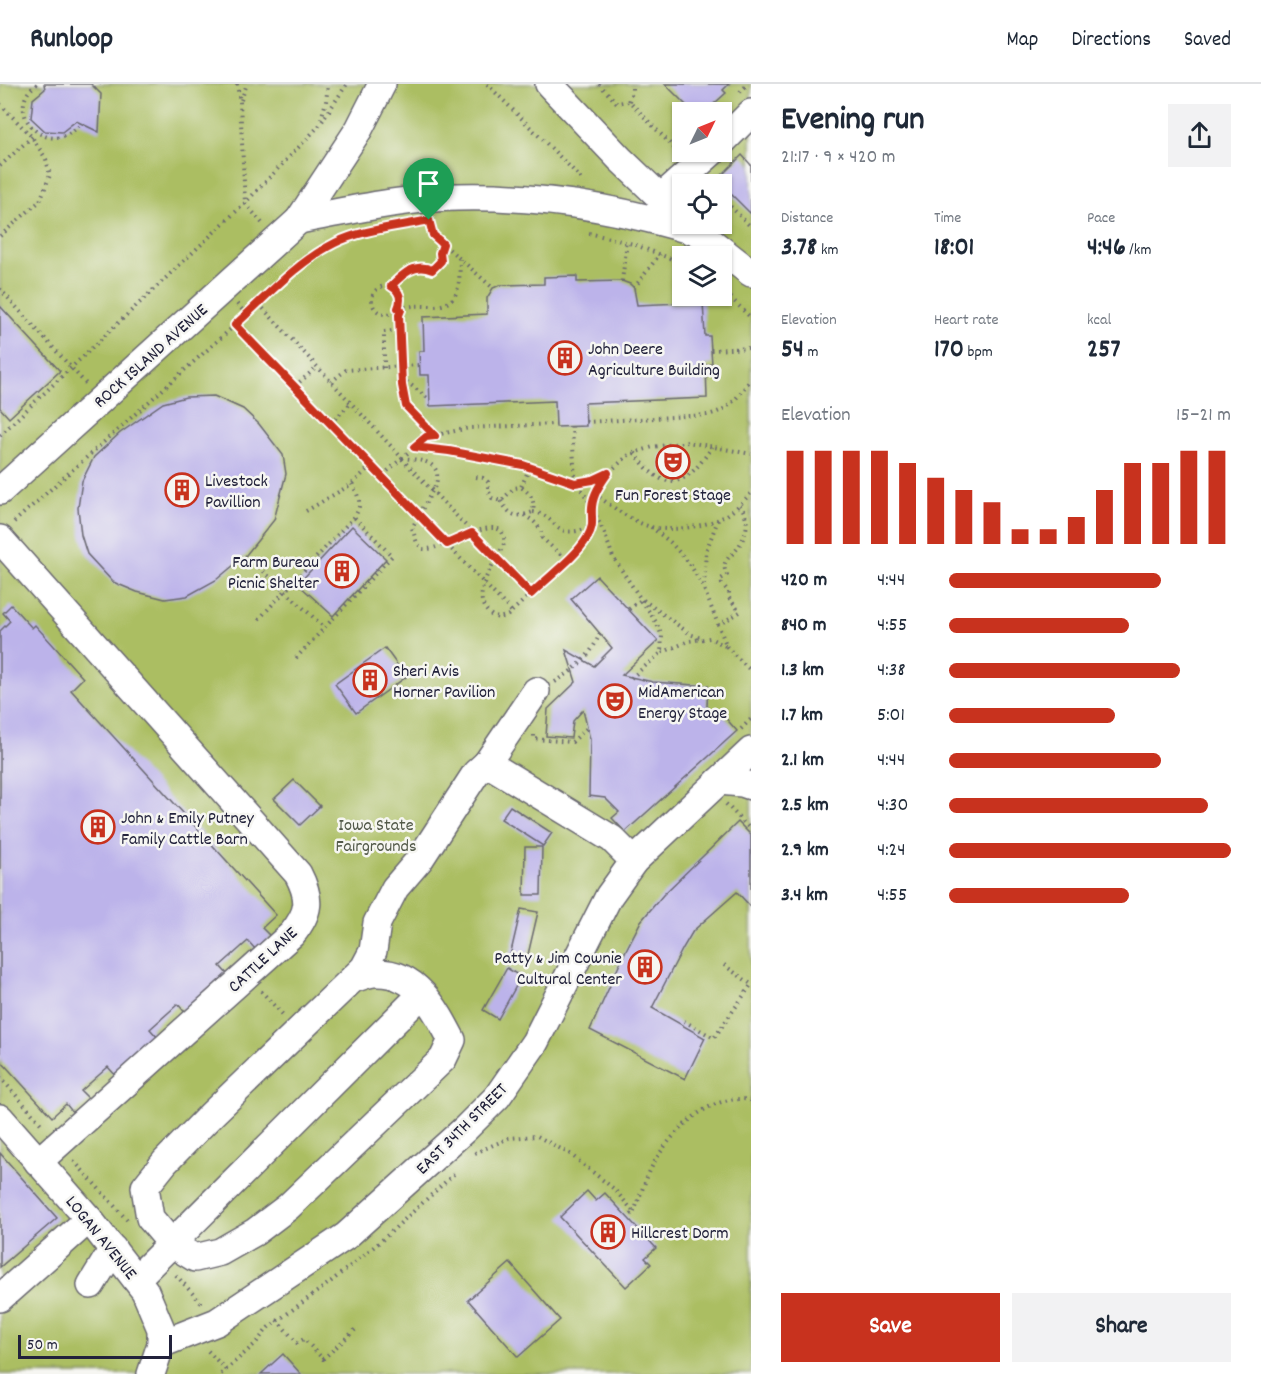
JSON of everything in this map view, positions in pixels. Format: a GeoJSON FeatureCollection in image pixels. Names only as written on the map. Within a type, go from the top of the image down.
{"type":"FeatureCollection","features":[{"type":"Feature","properties":{"kind":"lane","name":"ROCK ISLAND AVENUE"},"geometry":{"type":"LineString","coordinates":[[0,490],[299,220],[359,129],[382,84]]}},
{"type":"Feature","properties":{"kind":"lane"},"geometry":{"type":"LineString","coordinates":[[549,84],[672,209]]}},
{"type":"Feature","properties":{"kind":"lane"},"geometry":{"type":"LineString","coordinates":[[732,132],[751,113]]}},
{"type":"Feature","properties":{"kind":"lane"},"geometry":{"type":"LineString","coordinates":[[660,198],[701,162]]}},
{"type":"Feature","properties":{"kind":"lane"},"geometry":{"type":"LineString","coordinates":[[299,220],[387,203],[455,197],[524,197],[592,206],[672,222]]}},
{"type":"Feature","properties":{"kind":"lane"},"geometry":{"type":"LineString","coordinates":[[701,234],[751,273]]}},
{"type":"Feature","properties":{"kind":"lane","name":"CATTLE LANE"},"geometry":{"type":"LineString","coordinates":[[4,533],[298,874],[306,890],[307,903],[302,921],[292,934],[38,1162]]}},
{"type":"Feature","properties":{"kind":"lane"},"geometry":{"type":"LineString","coordinates":[[353,979],[375,973],[406,978],[435,1008],[452,1040],[443,1059],[288,1207],[255,1232],[220,1252],[195,1258],[165,1250],[150,1218],[145,1187],[165,1162],[212,1114],[363,968],[373,951],[377,923],[395,888],[420,859],[476,773],[487,763],[536,691]]}},
{"type":"Feature","properties":{"kind":"lane","name":"EAST 34TH STREET"},"geometry":{"type":"LineString","coordinates":[[161,1344],[217,1322],[346,1236],[465,1129],[497,1097],[535,1042],[609,896],[634,861],[751,751]]}},
{"type":"Feature","properties":{"kind":"lane"},"geometry":{"type":"LineString","coordinates":[[487,763],[612,839],[634,861]]}},
{"type":"Feature","properties":{"kind":"lane"},"geometry":{"type":"LineString","coordinates":[[719,781],[751,786]]}},
{"type":"Feature","properties":{"kind":"lane"},"geometry":{"type":"LineString","coordinates":[[136,1279],[422,994]]}},
{"type":"Feature","properties":{"kind":"lane","name":"LOGAN AVENUE"},"geometry":{"type":"LineString","coordinates":[[0,1118],[89,1219],[145,1292],[161,1329],[161,1344],[151,1374]]}},
{"type":"Feature","properties":{"kind":"lane"},"geometry":{"type":"LineString","coordinates":[[0,1299],[89,1219]]}},
{"type":"Feature","properties":{"kind":"lane"},"geometry":{"type":"LineString","coordinates":[[91,1285],[113,1249]]}},
{"type":"Feature","properties":{"kind":"path"},"geometry":{"type":"LineString","coordinates":[[37,84],[24,100],[24,113],[37,132],[47,138],[59,138],[69,135],[81,124]]}},
{"type":"Feature","properties":{"kind":"path"},"geometry":{"type":"LineString","coordinates":[[95,88],[100,84]]}},
{"type":"Feature","properties":{"kind":"path"},"geometry":{"type":"LineString","coordinates":[[237,84],[240,102],[244,203],[277,240]]}},
{"type":"Feature","properties":{"kind":"path"},"geometry":{"type":"LineString","coordinates":[[240,102],[247,84]]}},
{"type":"Feature","properties":{"kind":"path"},"geometry":{"type":"LineString","coordinates":[[319,126],[326,102],[328,84]]}},
{"type":"Feature","properties":{"kind":"path"},"geometry":{"type":"LineString","coordinates":[[0,435],[244,203],[319,126],[347,84]]}},
{"type":"Feature","properties":{"kind":"path"},"geometry":{"type":"LineString","coordinates":[[487,84],[579,176],[592,206]]}},
{"type":"Feature","properties":{"kind":"path"},"geometry":{"type":"LineString","coordinates":[[599,84],[617,103],[629,101],[672,135]]}},
{"type":"Feature","properties":{"kind":"path"},"geometry":{"type":"LineString","coordinates":[[629,101],[632,84]]}},
{"type":"Feature","properties":{"kind":"path"},"geometry":{"type":"LineString","coordinates":[[0,104],[32,137],[46,159],[50,175],[40,201],[0,236]]}},
{"type":"Feature","properties":{"kind":"path"},"geometry":{"type":"LineString","coordinates":[[0,166],[37,132]]}},
{"type":"Feature","properties":{"kind":"path"},"geometry":{"type":"LineString","coordinates":[[732,208],[751,227]]}},
{"type":"Feature","properties":{"kind":"path"},"geometry":{"type":"LineString","coordinates":[[429,220],[433,235],[493,288]]}},
{"type":"Feature","properties":{"kind":"path"},"geometry":{"type":"LineString","coordinates":[[417,223],[438,220]]}},
{"type":"Feature","properties":{"kind":"path"},"geometry":{"type":"LineString","coordinates":[[582,231],[627,242],[672,259]]}},
{"type":"Feature","properties":{"kind":"path"},"geometry":{"type":"LineString","coordinates":[[4,533],[298,269],[336,242],[372,232]]}},
{"type":"Feature","properties":{"kind":"path"},"geometry":{"type":"LineString","coordinates":[[622,281],[627,242]]}},
{"type":"Feature","properties":{"kind":"path"},"geometry":{"type":"LineString","coordinates":[[391,286],[416,267],[432,270],[437,267],[441,261],[440,253],[443,244]]}},
{"type":"Feature","properties":{"kind":"path"},"geometry":{"type":"LineString","coordinates":[[634,288],[660,254]]}},
{"type":"Feature","properties":{"kind":"path"},"geometry":{"type":"LineString","coordinates":[[435,436],[406,406],[401,378],[399,315],[400,309],[400,294],[391,286],[385,285],[376,289],[372,297],[376,310],[385,314],[400,309],[409,306],[440,306],[453,300],[459,288],[460,258]]}},
{"type":"Feature","properties":{"kind":"path"},"geometry":{"type":"LineString","coordinates":[[0,289],[100,400]]}},
{"type":"Feature","properties":{"kind":"path"},"geometry":{"type":"LineString","coordinates":[[732,299],[751,318]]}},
{"type":"Feature","properties":{"kind":"path"},"geometry":{"type":"LineString","coordinates":[[259,304],[432,492],[531,594]]}},
{"type":"Feature","properties":{"kind":"path"},"geometry":{"type":"LineString","coordinates":[[235,325],[511,611]]}},
{"type":"Feature","properties":{"kind":"path"},"geometry":{"type":"LineString","coordinates":[[384,368],[384,332],[400,330]]}},
{"type":"Feature","properties":{"kind":"path"},"geometry":{"type":"LineString","coordinates":[[711,350],[751,348]]}},
{"type":"Feature","properties":{"kind":"path"},"geometry":{"type":"LineString","coordinates":[[331,382],[346,370],[419,365]]}},
{"type":"Feature","properties":{"kind":"path"},"geometry":{"type":"LineString","coordinates":[[295,387],[317,367]]}},
{"type":"Feature","properties":{"kind":"path"},"geometry":{"type":"LineString","coordinates":[[401,378],[430,400]]}},
{"type":"Feature","properties":{"kind":"path"},"geometry":{"type":"LineString","coordinates":[[586,422],[707,415],[720,412],[730,405],[751,379]]}},
{"type":"Feature","properties":{"kind":"path"},"geometry":{"type":"LineString","coordinates":[[331,423],[351,403]]}},
{"type":"Feature","properties":{"kind":"path"},"geometry":{"type":"LineString","coordinates":[[382,476],[426,437],[469,429],[556,423]]}},
{"type":"Feature","properties":{"kind":"path"},"geometry":{"type":"LineString","coordinates":[[572,426],[575,483],[592,507],[613,557],[657,622],[662,636],[661,653]]}},
{"type":"Feature","properties":{"kind":"path"},"geometry":{"type":"LineString","coordinates":[[414,447],[449,451],[530,467],[575,483],[593,480],[608,473],[630,454],[688,442],[751,454]]}},
{"type":"Feature","properties":{"kind":"path"},"geometry":{"type":"LineString","coordinates":[[635,453],[651,472],[668,482],[686,478],[699,466],[712,446]]}},
{"type":"Feature","properties":{"kind":"path"},"geometry":{"type":"LineString","coordinates":[[402,458],[427,462],[436,469],[439,476],[412,528],[417,543],[423,549],[430,550],[483,528],[494,527],[500,530],[505,537],[480,598],[485,610],[494,617],[503,618],[565,562],[587,537],[593,521],[592,507],[595,494],[608,473]]}},
{"type":"Feature","properties":{"kind":"path"},"geometry":{"type":"LineString","coordinates":[[306,511],[352,484],[372,465]]}},
{"type":"Feature","properties":{"kind":"path"},"geometry":{"type":"LineString","coordinates":[[521,487],[530,467]]}},
{"type":"Feature","properties":{"kind":"path"},"geometry":{"type":"LineString","coordinates":[[476,477],[488,482],[488,490],[492,498],[501,501],[510,514],[524,515],[534,520],[542,531],[542,538],[561,555],[565,562]]}},
{"type":"Feature","properties":{"kind":"path"},"geometry":{"type":"LineString","coordinates":[[259,619],[359,510],[360,498],[352,484]]}},
{"type":"Feature","properties":{"kind":"path"},"geometry":{"type":"LineString","coordinates":[[501,501],[514,488],[521,487],[529,492],[534,503],[533,512]]}},
{"type":"Feature","properties":{"kind":"path"},"geometry":{"type":"LineString","coordinates":[[651,527],[681,529],[718,520],[740,505],[751,493]]}},
{"type":"Feature","properties":{"kind":"path"},"geometry":{"type":"LineString","coordinates":[[595,494],[624,514],[651,527],[670,542],[690,564],[704,589],[727,647]]}},
{"type":"Feature","properties":{"kind":"path"},"geometry":{"type":"LineString","coordinates":[[723,622],[740,612],[729,598],[729,592],[721,579],[727,575],[724,569],[726,557],[739,546],[747,525],[746,514],[740,505]]}},
{"type":"Feature","properties":{"kind":"path"},"geometry":{"type":"LineString","coordinates":[[524,515],[533,512],[540,513],[557,529],[567,531],[579,532],[591,527]]}},
{"type":"Feature","properties":{"kind":"path"},"geometry":{"type":"LineString","coordinates":[[297,658],[392,556],[354,517]]}},
{"type":"Feature","properties":{"kind":"path"},"geometry":{"type":"LineString","coordinates":[[704,589],[706,551],[718,520]]}},
{"type":"Feature","properties":{"kind":"path"},"geometry":{"type":"LineString","coordinates":[[259,567],[325,628]]}},
{"type":"Feature","properties":{"kind":"path"},"geometry":{"type":"LineString","coordinates":[[629,609],[642,599]]}},
{"type":"Feature","properties":{"kind":"path"},"geometry":{"type":"LineString","coordinates":[[642,599],[690,634],[704,639]]}},
{"type":"Feature","properties":{"kind":"path"},"geometry":{"type":"LineString","coordinates":[[536,691],[564,676],[584,660],[594,648],[600,633]]}},
{"type":"Feature","properties":{"kind":"path"},"geometry":{"type":"LineString","coordinates":[[631,678],[661,653],[689,641],[710,638],[727,647],[751,671]]}},
{"type":"Feature","properties":{"kind":"path"},"geometry":{"type":"LineString","coordinates":[[534,727],[534,739],[572,742],[587,728]]}},
{"type":"Feature","properties":{"kind":"path"},"geometry":{"type":"LineString","coordinates":[[684,1021],[714,1038],[751,985],[724,965]]}},
{"type":"Feature","properties":{"kind":"path"},"geometry":{"type":"LineString","coordinates":[[259,989],[279,1010]]}},
{"type":"Feature","properties":{"kind":"path"},"geometry":{"type":"LineString","coordinates":[[0,1077],[128,1221]]}},
{"type":"Feature","properties":{"kind":"path"},"geometry":{"type":"LineString","coordinates":[[627,1217],[634,1212],[657,1157],[685,1123],[716,1102],[741,1098],[751,1100]]}},
{"type":"Feature","properties":{"kind":"path"},"geometry":{"type":"LineString","coordinates":[[472,1155],[509,1138],[537,1136],[570,1154],[614,1189],[634,1212]]}},
{"type":"Feature","properties":{"kind":"path"},"geometry":{"type":"LineString","coordinates":[[165,1250],[217,1322]]}},
{"type":"Feature","properties":{"kind":"path"},"geometry":{"type":"LineString","coordinates":[[277,1320],[297,1342],[304,1339],[323,1359],[356,1329]]}},
{"type":"Feature","properties":{"kind":"green space","name":"Iowa State Fairgrounds"},"geometry":{"type":"Polygon","coordinates":[[[0,84],[751,84],[751,1374],[0,1374],[0,84]]]}},
{"type":"Feature","properties":{"kind":"building"},"geometry":{"type":"Polygon","coordinates":[[[44,84],[91,84],[101,94],[99,132],[76,121],[62,132],[45,131],[31,118],[33,99],[45,89],[44,84]]]}},
{"type":"Feature","properties":{"kind":"building"},"geometry":{"type":"Polygon","coordinates":[[[665,84],[729,84],[723,90],[726,93],[716,102],[683,102],[665,84]]]}},
{"type":"Feature","properties":{"kind":"building"},"geometry":{"type":"Polygon","coordinates":[[[742,155],[751,165],[751,214],[732,195],[732,174],[723,174],[742,155]]]}},
{"type":"Feature","properties":{"kind":"building","name":"John Deere Agriculture Building"},"geometry":{"type":"Polygon","coordinates":[[[577,276],[577,282],[622,281],[634,288],[637,305],[672,303],[672,306],[703,306],[705,336],[710,336],[712,364],[706,365],[707,398],[585,403],[586,426],[556,427],[555,401],[430,406],[429,375],[420,375],[419,351],[424,351],[423,317],[487,314],[487,298],[493,288],[500,285],[544,284],[544,277],[577,276]]]}},
{"type":"Feature","properties":{"kind":"building"},"geometry":{"type":"Polygon","coordinates":[[[0,306],[60,371],[9,418],[0,408],[0,306]]]}},
{"type":"Feature","properties":{"kind":"building","name":"Livestock Pavillion"},"geometry":{"type":"Polygon","coordinates":[[[214,396],[243,409],[259,424],[283,455],[286,474],[274,520],[246,555],[216,580],[187,596],[165,599],[137,592],[113,582],[87,554],[81,535],[78,508],[82,481],[94,457],[120,433],[163,403],[186,397],[214,396]]]}},
{"type":"Feature","properties":{"kind":"building","name":"Fun Forest Stage"},"geometry":{"type":"Polygon","coordinates":[[[683,452],[685,469],[662,472],[661,454],[683,452]]]}},
{"type":"Feature","properties":{"kind":"building","name":"Farm Bureau Picnic Shelter"},"geometry":{"type":"Polygon","coordinates":[[[352,526],[386,559],[333,616],[298,584],[352,526]]]}},
{"type":"Feature","properties":{"kind":"building"},"geometry":{"type":"Polygon","coordinates":[[[597,576],[658,641],[622,675],[653,682],[708,686],[707,706],[718,719],[723,715],[737,731],[625,832],[612,818],[619,812],[605,798],[589,796],[590,739],[583,710],[573,721],[571,738],[546,736],[548,709],[576,682],[566,650],[594,666],[612,648],[571,599],[597,576]]]}},
{"type":"Feature","properties":{"kind":"building","name":"John & Emily Putney Family Cattle Barn"},"geometry":{"type":"Polygon","coordinates":[[[11,605],[32,628],[35,625],[83,678],[71,690],[276,915],[262,928],[271,937],[256,950],[248,941],[220,966],[228,975],[186,1014],[178,1004],[150,1029],[158,1038],[116,1076],[108,1067],[81,1091],[90,1100],[74,1114],[66,1104],[52,1117],[0,1060],[0,631],[10,621],[3,613],[11,605]]]}},
{"type":"Feature","properties":{"kind":"building","name":"Sheri Avis Horner Pavilion"},"geometry":{"type":"Polygon","coordinates":[[[385,648],[406,677],[356,713],[335,684],[385,648]]]}},
{"type":"Feature","properties":{"kind":"building"},"geometry":{"type":"Polygon","coordinates":[[[294,780],[320,806],[300,825],[274,799],[294,780]]]}},
{"type":"Feature","properties":{"kind":"building"},"geometry":{"type":"Polygon","coordinates":[[[510,806],[552,833],[543,846],[501,819],[510,806]]]}},
{"type":"Feature","properties":{"kind":"building","name":"Patty & Jim Cownie Cultural Center"},"geometry":{"type":"Polygon","coordinates":[[[738,822],[751,835],[751,907],[737,892],[693,931],[652,1008],[705,1038],[685,1079],[590,1030],[641,921],[663,895],[738,822]]]}},
{"type":"Feature","properties":{"kind":"building"},"geometry":{"type":"Polygon","coordinates":[[[525,847],[542,847],[541,895],[524,895],[525,847]]]}},
{"type":"Feature","properties":{"kind":"building"},"geometry":{"type":"Polygon","coordinates":[[[521,909],[538,912],[527,959],[510,956],[521,909]]]}},
{"type":"Feature","properties":{"kind":"building"},"geometry":{"type":"Polygon","coordinates":[[[507,968],[521,977],[498,1019],[483,1010],[507,968]]]}},
{"type":"Feature","properties":{"kind":"building"},"geometry":{"type":"Polygon","coordinates":[[[0,1153],[57,1218],[0,1267],[0,1153]]]}},
{"type":"Feature","properties":{"kind":"building","name":"Hillcrest Dorm"},"geometry":{"type":"Polygon","coordinates":[[[587,1191],[596,1201],[605,1193],[656,1248],[645,1258],[651,1264],[626,1287],[560,1217],[587,1191]]]}},
{"type":"Feature","properties":{"kind":"building"},"geometry":{"type":"Polygon","coordinates":[[[510,1263],[560,1320],[518,1357],[468,1300],[510,1263]]]}},
{"type":"Feature","properties":{"kind":"building"},"geometry":{"type":"Polygon","coordinates":[[[283,1354],[301,1374],[261,1374],[283,1354]]]}},
{"type":"Feature","properties":{"kind":"place","name":"John Deere Agriculture Building"},"geometry":{"type":"Point","coordinates":[565,358]}},
{"type":"Feature","properties":{"kind":"place","name":"Fun Forest Stage"},"geometry":{"type":"Point","coordinates":[673,462]}},
{"type":"Feature","properties":{"kind":"place","name":"Livestock Pavillion"},"geometry":{"type":"Point","coordinates":[182,490]}},
{"type":"Feature","properties":{"kind":"place","name":"Farm Bureau Picnic Shelter"},"geometry":{"type":"Point","coordinates":[342,571]}},
{"type":"Feature","properties":{"kind":"place","name":"Sheri Avis Horner Pavilion"},"geometry":{"type":"Point","coordinates":[370,680]}},
{"type":"Feature","properties":{"kind":"place","name":"MidAmerican Energy Stage"},"geometry":{"type":"Point","coordinates":[615,701]}},
{"type":"Feature","properties":{"kind":"place","name":"John & Emily Putney Family Cattle Barn"},"geometry":{"type":"Point","coordinates":[98,827]}},
{"type":"Feature","properties":{"kind":"place","name":"Patty & Jim Cownie Cultural Center"},"geometry":{"type":"Point","coordinates":[645,967]}},
{"type":"Feature","properties":{"kind":"place","name":"Hillcrest Dorm"},"geometry":{"type":"Point","coordinates":[608,1232]}},
{"type":"Feature","properties":{"kind":"route"},"geometry":{"type":"LineString","coordinates":[[429,220],[433,235],[443,244],[440,253],[441,261],[432,270],[427,267],[416,267],[391,286],[397,290],[401,299],[398,308],[401,310],[399,315],[402,385],[406,406],[435,436],[426,437],[414,447],[523,465],[552,473],[575,483],[593,480],[608,473],[595,494],[592,507],[593,521],[587,537],[576,552],[531,594],[472,533],[447,544],[235,325],[298,269],[336,242],[361,234],[429,220]]}}]}
